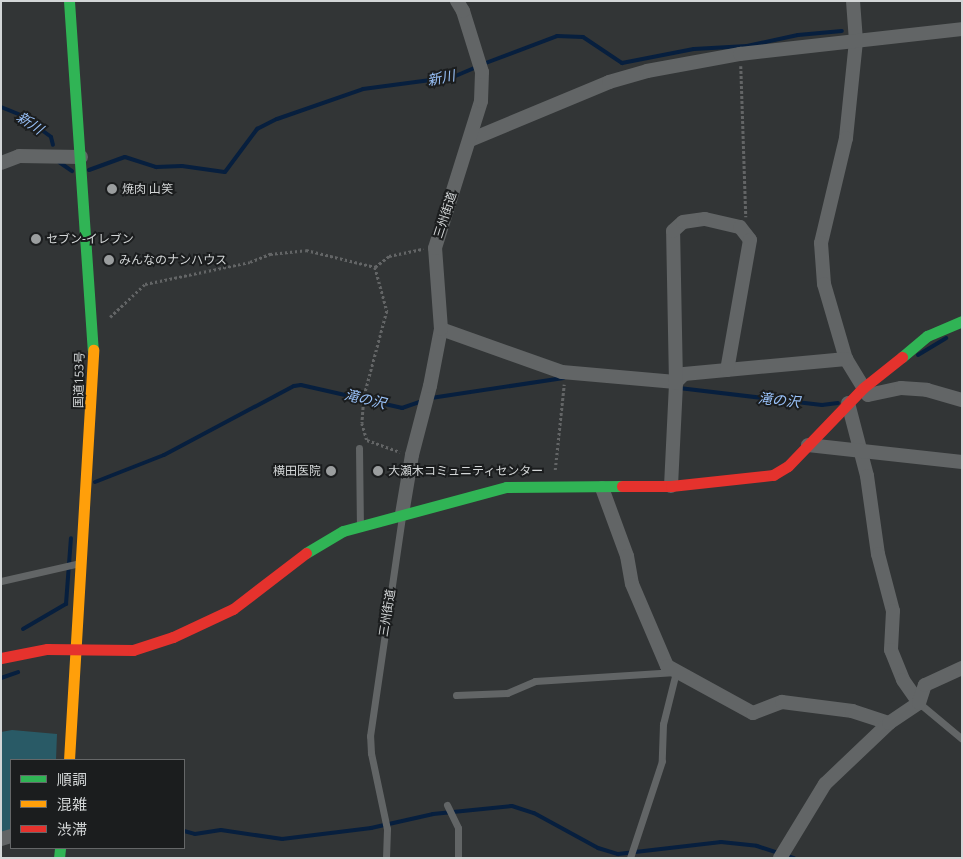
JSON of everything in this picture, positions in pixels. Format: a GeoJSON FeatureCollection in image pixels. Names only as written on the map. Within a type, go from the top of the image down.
{"type":"FeatureCollection","features":[{"type":"Feature","properties":{"kind":"main road","name":"国道153号"},"geometry":{"type":"LineString","coordinates":[[68,759],[84,562],[93,322],[69,1]]}},
{"type":"Feature","properties":{"kind":"main road"},"geometry":{"type":"LineString","coordinates":[[1,658],[47,649],[133,650],[173,637],[233,609],[318,544],[360,526],[506,487],[553,484],[602,488],[671,486],[772,475],[788,466],[863,388],[927,336],[962,321]]}},
{"type":"Feature","properties":{"kind":"street","name":"三州街道"},"geometry":{"type":"LineString","coordinates":[[402,514],[412,455],[429,390],[441,329],[434,248],[481,101],[482,72],[463,11],[457,1]]}},
{"type":"Feature","properties":{"kind":"street"},"geometry":{"type":"LineString","coordinates":[[853,1],[856,41],[846,138],[821,243],[824,284],[846,359],[868,395],[901,388],[927,390],[962,400]]}},
{"type":"Feature","properties":{"kind":"street"},"geometry":{"type":"LineString","coordinates":[[470,140],[609,82],[740,54],[962,28]]}},
{"type":"Feature","properties":{"kind":"street"},"geometry":{"type":"LineString","coordinates":[[1,163],[19,156],[81,167]]}},
{"type":"Feature","properties":{"kind":"street"},"geometry":{"type":"LineString","coordinates":[[671,486],[676,387],[673,231],[683,222],[705,219],[740,227],[750,240],[727,370]]}},
{"type":"Feature","properties":{"kind":"street"},"geometry":{"type":"LineString","coordinates":[[441,329],[562,372],[676,387]]}},
{"type":"Feature","properties":{"kind":"street"},"geometry":{"type":"LineString","coordinates":[[676,387],[684,374],[846,359]]}},
{"type":"Feature","properties":{"kind":"street"},"geometry":{"type":"LineString","coordinates":[[848,404],[867,476],[878,554],[893,611],[891,650],[903,680],[919,703]]}},
{"type":"Feature","properties":{"kind":"street"},"geometry":{"type":"LineString","coordinates":[[808,445],[962,462]]}},
{"type":"Feature","properties":{"kind":"street"},"geometry":{"type":"LineString","coordinates":[[602,488],[627,556],[632,584],[667,666],[753,713],[782,702],[852,711],[889,723]]}},
{"type":"Feature","properties":{"kind":"street"},"geometry":{"type":"LineString","coordinates":[[784,854],[795,830],[825,784],[889,723],[919,703],[925,685],[962,668]]}},
{"type":"Feature","properties":{"kind":"lane"},"geometry":{"type":"LineString","coordinates":[[359,448],[360,526]]}},
{"type":"Feature","properties":{"kind":"lane","name":"三州街道"},"geometry":{"type":"LineString","coordinates":[[386,858],[386,817],[371,753],[370,736],[402,514]]}},
{"type":"Feature","properties":{"kind":"lane"},"geometry":{"type":"LineString","coordinates":[[1,581],[84,562]]}},
{"type":"Feature","properties":{"kind":"lane"},"geometry":{"type":"LineString","coordinates":[[456,695],[507,693],[535,681],[676,672],[663,724],[662,761],[632,846],[630,858]]}},
{"type":"Feature","properties":{"kind":"lane"},"geometry":{"type":"LineString","coordinates":[[919,703],[962,739]]}},
{"type":"Feature","properties":{"kind":"lane"},"geometry":{"type":"LineString","coordinates":[[447,807],[454,818],[458,858]]}},
{"type":"Feature","properties":{"kind":"path"},"geometry":{"type":"LineString","coordinates":[[740,54],[747,217],[740,227]]}},
{"type":"Feature","properties":{"kind":"path"},"geometry":{"type":"LineString","coordinates":[[375,267],[389,256],[434,248]]}},
{"type":"Feature","properties":{"kind":"path"},"geometry":{"type":"LineString","coordinates":[[93,322],[107,319],[120,310],[145,284],[250,262],[270,254],[306,250],[375,267]]}},
{"type":"Feature","properties":{"kind":"path"},"geometry":{"type":"LineString","coordinates":[[375,267],[386,311],[364,397],[362,423],[366,440],[378,446],[412,455]]}},
{"type":"Feature","properties":{"kind":"path"},"geometry":{"type":"LineString","coordinates":[[553,484],[564,384]]}},
{"type":"Feature","properties":{"kind":"shaded area"},"geometry":{"type":"Polygon","coordinates":[[[12,730],[57,734],[56,759],[10,759],[10,831],[1,834],[1,732],[12,730]]]}},
{"type":"Feature","properties":{"kind":"waterway","name":"新川"},"geometry":{"type":"LineString","coordinates":[[483,64],[557,36],[583,37],[622,63],[694,49],[747,46],[798,35],[842,31]]}},
{"type":"Feature","properties":{"kind":"waterway","name":"新川"},"geometry":{"type":"LineString","coordinates":[[89,170],[125,157],[156,167],[182,166],[225,172],[257,129],[277,119],[363,89],[453,77],[476,67]]}},
{"type":"Feature","properties":{"kind":"waterway","name":"新川"},"geometry":{"type":"LineString","coordinates":[[1,107],[21,115],[51,137],[53,145]]}},
{"type":"Feature","properties":{"kind":"waterway","name":"新川"},"geometry":{"type":"LineString","coordinates":[[59,162],[72,171]]}},
{"type":"Feature","properties":{"kind":"waterway","name":"滝の沢"},"geometry":{"type":"LineString","coordinates":[[918,355],[946,338]]}},
{"type":"Feature","properties":{"kind":"waterway","name":"滝の沢"},"geometry":{"type":"LineString","coordinates":[[431,398],[563,378]]}},
{"type":"Feature","properties":{"kind":"waterway","name":"滝の沢"},"geometry":{"type":"LineString","coordinates":[[95,482],[164,455],[294,386],[301,385],[402,408],[422,401]]}},
{"type":"Feature","properties":{"kind":"waterway","name":"滝の沢"},"geometry":{"type":"LineString","coordinates":[[679,388],[822,405],[838,403]]}},
{"type":"Feature","properties":{"kind":"waterway","name":"滝の沢"},"geometry":{"type":"LineString","coordinates":[[23,629],[66,604],[71,538]]}},
{"type":"Feature","properties":{"kind":"waterway","name":"滝の沢"},"geometry":{"type":"LineString","coordinates":[[1,678],[18,672]]}},
{"type":"Feature","properties":{"kind":"waterway"},"geometry":{"type":"LineString","coordinates":[[185,831],[195,834],[221,830],[282,839],[371,828],[433,814],[512,806],[534,813],[598,848],[618,854],[721,842],[757,846],[794,858]]}},
{"type":"Feature","properties":{"kind":"traffic: fast"},"geometry":{"type":"LineString","coordinates":[[69,1],[93,350]]}},
{"type":"Feature","properties":{"kind":"traffic: fast"},"geometry":{"type":"LineString","coordinates":[[902,357],[927,336],[962,321]]}},
{"type":"Feature","properties":{"kind":"traffic: fast"},"geometry":{"type":"LineString","coordinates":[[306,553],[343,531],[506,487],[622,486]]}},
{"type":"Feature","properties":{"kind":"traffic: fast"},"geometry":{"type":"LineString","coordinates":[[59,858],[60,849]]}},
{"type":"Feature","properties":{"kind":"traffic: slow"},"geometry":{"type":"LineString","coordinates":[[69,759],[93,350]]}},
{"type":"Feature","properties":{"kind":"traffic: jam"},"geometry":{"type":"LineString","coordinates":[[622,486],[671,486],[773,475],[788,466],[863,388],[902,357]]}},
{"type":"Feature","properties":{"kind":"traffic: jam"},"geometry":{"type":"LineString","coordinates":[[1,658],[47,649],[133,650],[173,637],[233,609],[306,553]]}},
{"type":"Feature","properties":{"kind":"place","name":"焼肉 山笑"},"geometry":{"type":"Point","coordinates":[112,189]}},
{"type":"Feature","properties":{"kind":"place","name":"セブン-イレブン"},"geometry":{"type":"Point","coordinates":[36,239]}},
{"type":"Feature","properties":{"kind":"place","name":"みんなのナンハウス"},"geometry":{"type":"Point","coordinates":[109,260]}},
{"type":"Feature","properties":{"kind":"place","name":"横田医院"},"geometry":{"type":"Point","coordinates":[331,471]}},
{"type":"Feature","properties":{"kind":"place","name":"大瀬木コミュニティセンター"},"geometry":{"type":"Point","coordinates":[378,471]}}]}
